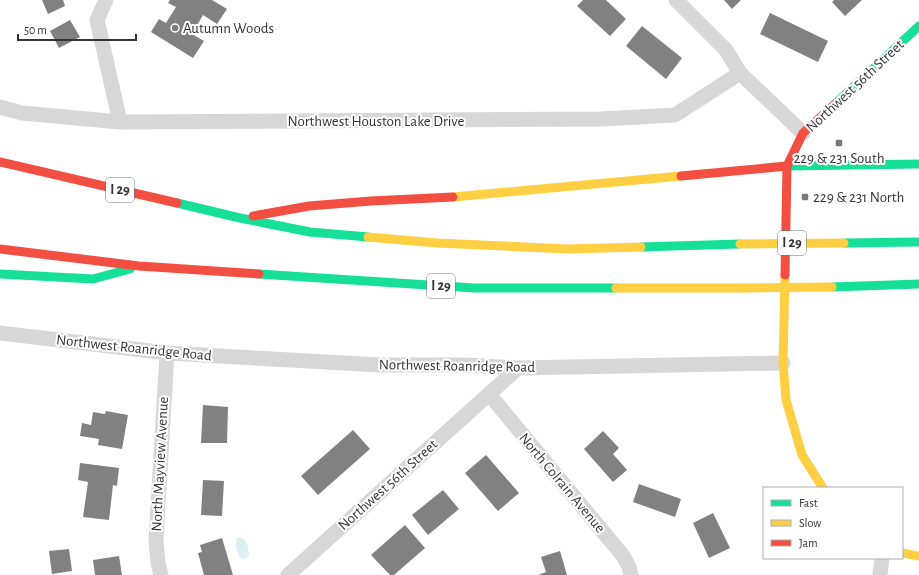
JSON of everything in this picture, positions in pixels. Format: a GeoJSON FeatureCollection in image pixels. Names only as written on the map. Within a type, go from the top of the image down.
{"type":"FeatureCollection","features":[{"type":"Feature","properties":{"kind":"main road","name":"Northwest 56th Street"},"geometry":{"type":"LineString","coordinates":[[783,363],[787,166],[803,133],[919,26]]}},
{"type":"Feature","properties":{"kind":"main road","name":"I 29"},"geometry":{"type":"LineString","coordinates":[[0,162],[240,218],[310,232],[437,243],[568,249],[740,244],[919,242]]}},
{"type":"Feature","properties":{"kind":"main road"},"geometry":{"type":"LineString","coordinates":[[240,218],[309,206],[371,201],[447,198],[787,166],[919,164]]}},
{"type":"Feature","properties":{"kind":"main road","name":"I 29"},"geometry":{"type":"LineString","coordinates":[[0,249],[139,266],[474,288],[743,288],[919,284]]}},
{"type":"Feature","properties":{"kind":"main road"},"geometry":{"type":"LineString","coordinates":[[0,274],[93,280],[139,266]]}},
{"type":"Feature","properties":{"kind":"main road"},"geometry":{"type":"LineString","coordinates":[[884,284],[912,293]]}},
{"type":"Feature","properties":{"kind":"main road"},"geometry":{"type":"LineString","coordinates":[[783,363],[786,400],[802,455],[822,487]]}},
{"type":"Feature","properties":{"kind":"main road"},"geometry":{"type":"LineString","coordinates":[[903,554],[919,556]]}},
{"type":"Feature","properties":{"kind":"street"},"geometry":{"type":"LineString","coordinates":[[106,0],[97,20],[120,122]]}},
{"type":"Feature","properties":{"kind":"street"},"geometry":{"type":"LineString","coordinates":[[676,0],[726,50],[740,73],[803,133]]}},
{"type":"Feature","properties":{"kind":"street","name":"Northwest Houston Lake Drive"},"geometry":{"type":"LineString","coordinates":[[0,107],[22,113],[120,122],[601,119],[675,115],[740,73]]}},
{"type":"Feature","properties":{"kind":"street","name":"Northwest Roanridge Road"},"geometry":{"type":"LineString","coordinates":[[0,333],[167,353],[380,365],[463,365],[518,368],[783,363]]}},
{"type":"Feature","properties":{"kind":"street","name":"North Mayview Avenue"},"geometry":{"type":"LineString","coordinates":[[161,575],[158,563],[156,540],[167,353]]}},
{"type":"Feature","properties":{"kind":"street","name":"Northwest 56th Street"},"geometry":{"type":"LineString","coordinates":[[288,575],[518,368]]}},
{"type":"Feature","properties":{"kind":"street","name":"North Colrain Avenue"},"geometry":{"type":"LineString","coordinates":[[488,394],[624,557],[631,575]]}},
{"type":"Feature","properties":{"kind":"street"},"geometry":{"type":"LineString","coordinates":[[880,575],[882,559]]}},
{"type":"Feature","properties":{"kind":"shaded area"},"geometry":{"type":"Polygon","coordinates":[[[240,537],[246,542],[249,555],[242,559],[238,554],[236,546],[237,538],[240,537]]]}},
{"type":"Feature","properties":{"kind":"building"},"geometry":{"type":"Polygon","coordinates":[[[42,0],[63,0],[65,6],[48,14],[42,0]]]}},
{"type":"Feature","properties":{"kind":"building","name":"Autumn Woods"},"geometry":{"type":"Polygon","coordinates":[[[170,0],[212,0],[227,9],[217,24],[203,15],[192,34],[204,41],[193,58],[151,32],[159,19],[166,23],[176,7],[168,3],[170,0]]]}},
{"type":"Feature","properties":{"kind":"building"},"geometry":{"type":"Polygon","coordinates":[[[583,0],[606,0],[626,19],[610,36],[577,6],[583,0]]]}},
{"type":"Feature","properties":{"kind":"building"},"geometry":{"type":"Polygon","coordinates":[[[724,0],[741,0],[732,9],[724,0]]]}},
{"type":"Feature","properties":{"kind":"building"},"geometry":{"type":"Polygon","coordinates":[[[834,0],[862,0],[845,16],[832,2],[834,0]]]}},
{"type":"Feature","properties":{"kind":"building"},"geometry":{"type":"Polygon","coordinates":[[[770,13],[828,41],[818,62],[760,34],[770,13]]]}},
{"type":"Feature","properties":{"kind":"building"},"geometry":{"type":"Polygon","coordinates":[[[70,20],[80,37],[59,48],[50,31],[70,20]]]}},
{"type":"Feature","properties":{"kind":"building"},"geometry":{"type":"Polygon","coordinates":[[[642,26],[682,58],[666,79],[626,46],[642,26]]]}},
{"type":"Feature","properties":{"kind":"building"},"geometry":{"type":"Polygon","coordinates":[[[203,405],[228,407],[227,443],[201,443],[203,405]]]}},
{"type":"Feature","properties":{"kind":"building"},"geometry":{"type":"Polygon","coordinates":[[[106,411],[128,415],[122,449],[98,445],[99,439],[80,436],[82,423],[91,425],[93,412],[105,414],[106,411]]]}},
{"type":"Feature","properties":{"kind":"building"},"geometry":{"type":"Polygon","coordinates":[[[353,430],[370,449],[318,495],[301,476],[353,430]]]}},
{"type":"Feature","properties":{"kind":"building"},"geometry":{"type":"Polygon","coordinates":[[[603,431],[619,448],[613,454],[627,470],[613,482],[584,449],[603,431]]]}},
{"type":"Feature","properties":{"kind":"building"},"geometry":{"type":"Polygon","coordinates":[[[486,455],[519,493],[498,511],[465,473],[486,455]]]}},
{"type":"Feature","properties":{"kind":"building"},"geometry":{"type":"Polygon","coordinates":[[[80,463],[119,468],[117,486],[113,485],[109,520],[83,517],[88,482],[78,480],[80,463]]]}},
{"type":"Feature","properties":{"kind":"building"},"geometry":{"type":"Polygon","coordinates":[[[203,480],[224,481],[222,516],[201,515],[203,480]]]}},
{"type":"Feature","properties":{"kind":"building"},"geometry":{"type":"Polygon","coordinates":[[[639,484],[681,499],[675,517],[633,502],[639,484]]]}},
{"type":"Feature","properties":{"kind":"building"},"geometry":{"type":"Polygon","coordinates":[[[443,490],[459,509],[428,535],[412,515],[443,490]]]}},
{"type":"Feature","properties":{"kind":"building"},"geometry":{"type":"Polygon","coordinates":[[[713,513],[730,548],[709,558],[693,523],[713,513]]]}},
{"type":"Feature","properties":{"kind":"building"},"geometry":{"type":"Polygon","coordinates":[[[405,525],[425,548],[394,575],[390,575],[371,555],[405,525]]]}},
{"type":"Feature","properties":{"kind":"building"},"geometry":{"type":"Polygon","coordinates":[[[222,538],[233,575],[204,575],[198,553],[202,552],[200,545],[222,538]]]}},
{"type":"Feature","properties":{"kind":"building"},"geometry":{"type":"Polygon","coordinates":[[[69,549],[72,571],[52,574],[49,551],[69,549]]]}},
{"type":"Feature","properties":{"kind":"building"},"geometry":{"type":"Polygon","coordinates":[[[560,551],[567,575],[538,575],[546,572],[541,557],[560,551]]]}},
{"type":"Feature","properties":{"kind":"building"},"geometry":{"type":"Polygon","coordinates":[[[119,556],[122,575],[95,575],[93,560],[119,556]]]}},
{"type":"Feature","properties":{"kind":"traffic: fast"},"geometry":{"type":"LineString","coordinates":[[836,103],[919,26]]}},
{"type":"Feature","properties":{"kind":"traffic: fast"},"geometry":{"type":"LineString","coordinates":[[787,166],[919,164]]}},
{"type":"Feature","properties":{"kind":"traffic: fast"},"geometry":{"type":"LineString","coordinates":[[177,203],[240,218],[310,232],[368,237]]}},
{"type":"Feature","properties":{"kind":"traffic: fast"},"geometry":{"type":"LineString","coordinates":[[844,243],[919,242]]}},
{"type":"Feature","properties":{"kind":"traffic: fast"},"geometry":{"type":"LineString","coordinates":[[641,247],[740,244]]}},
{"type":"Feature","properties":{"kind":"traffic: fast"},"geometry":{"type":"LineString","coordinates":[[0,274],[93,279],[130,269]]}},
{"type":"Feature","properties":{"kind":"traffic: fast"},"geometry":{"type":"LineString","coordinates":[[259,274],[474,288],[616,288]]}},
{"type":"Feature","properties":{"kind":"traffic: fast"},"geometry":{"type":"LineString","coordinates":[[832,287],[919,284]]}},
{"type":"Feature","properties":{"kind":"traffic: slow"},"geometry":{"type":"LineString","coordinates":[[453,197],[681,176]]}},
{"type":"Feature","properties":{"kind":"traffic: slow"},"geometry":{"type":"LineString","coordinates":[[368,237],[437,243],[568,249],[641,247]]}},
{"type":"Feature","properties":{"kind":"traffic: slow"},"geometry":{"type":"LineString","coordinates":[[740,244],[844,243]]}},
{"type":"Feature","properties":{"kind":"traffic: slow"},"geometry":{"type":"LineString","coordinates":[[785,275],[783,363],[786,400],[802,455],[822,487]]}},
{"type":"Feature","properties":{"kind":"traffic: slow"},"geometry":{"type":"LineString","coordinates":[[743,288],[832,287]]}},
{"type":"Feature","properties":{"kind":"traffic: slow"},"geometry":{"type":"LineString","coordinates":[[616,288],[743,288]]}},
{"type":"Feature","properties":{"kind":"traffic: slow"},"geometry":{"type":"LineString","coordinates":[[903,553],[919,556]]}},
{"type":"Feature","properties":{"kind":"traffic: jam"},"geometry":{"type":"LineString","coordinates":[[785,275],[787,166],[803,133],[836,103]]}},
{"type":"Feature","properties":{"kind":"traffic: jam"},"geometry":{"type":"LineString","coordinates":[[0,162],[177,203]]}},
{"type":"Feature","properties":{"kind":"traffic: jam"},"geometry":{"type":"LineString","coordinates":[[681,176],[787,166]]}},
{"type":"Feature","properties":{"kind":"traffic: jam"},"geometry":{"type":"LineString","coordinates":[[253,216],[309,206],[453,197]]}},
{"type":"Feature","properties":{"kind":"traffic: jam"},"geometry":{"type":"LineString","coordinates":[[0,249],[139,266],[259,274]]}},
{"type":"Feature","properties":{"kind":"place","name":"Autumn Woods"},"geometry":{"type":"Point","coordinates":[175,28]}},
{"type":"Feature","properties":{"kind":"place","name":"229 & 231 South"},"geometry":{"type":"Point","coordinates":[839,143]}},
{"type":"Feature","properties":{"kind":"place","name":"229 & 231 North"},"geometry":{"type":"Point","coordinates":[805,197]}}]}
